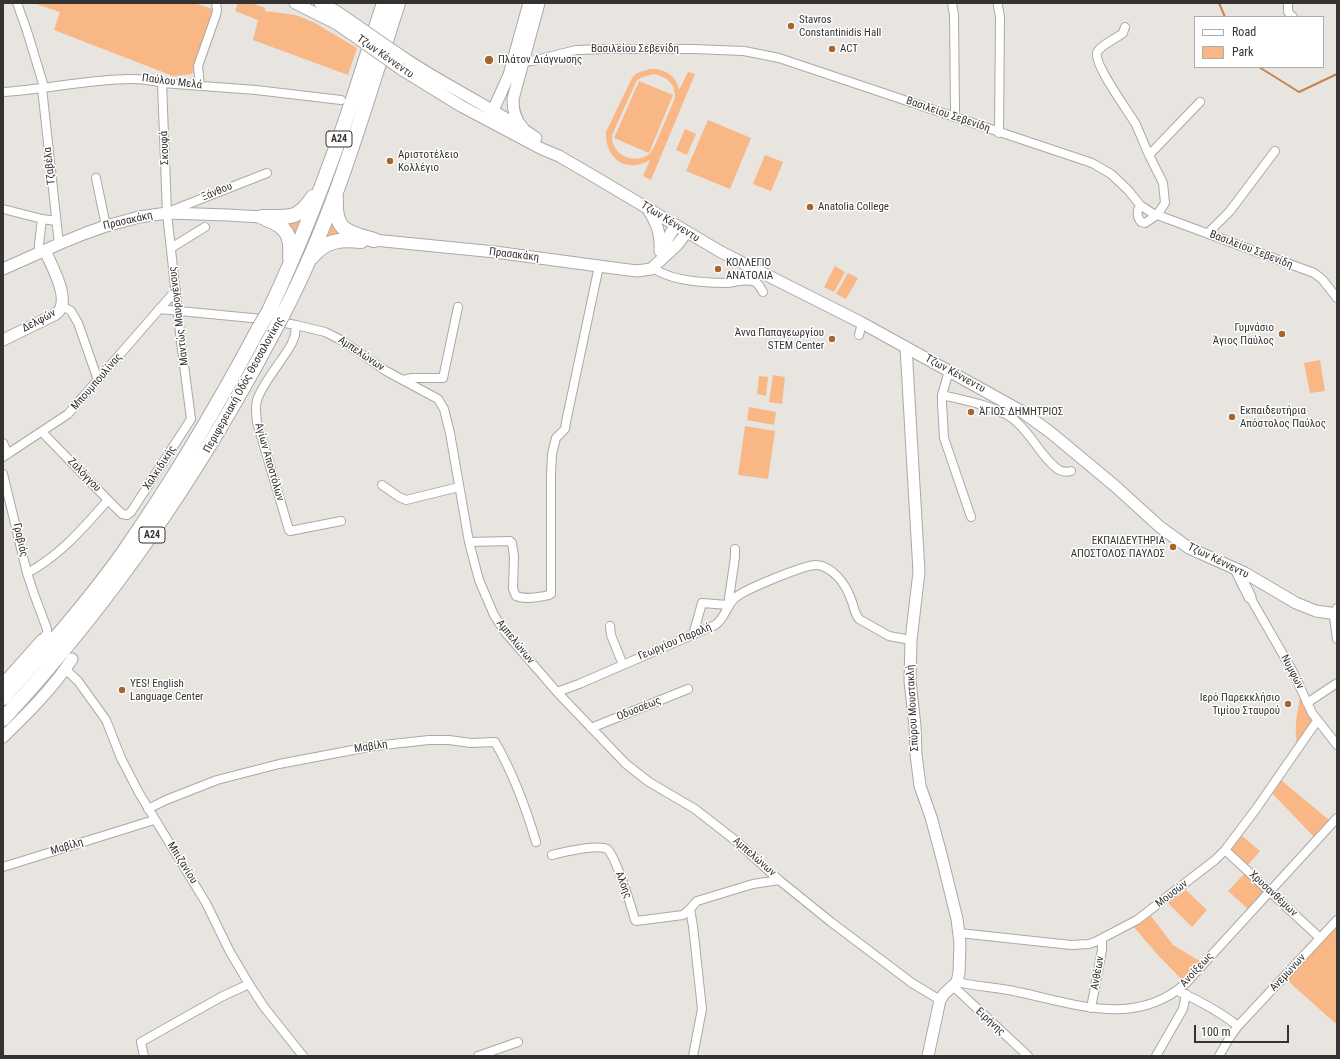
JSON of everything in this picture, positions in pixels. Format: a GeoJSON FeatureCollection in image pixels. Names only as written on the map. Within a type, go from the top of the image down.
{"type":"FeatureCollection","features":[{"type":"Feature","properties":{"kind":"highway","name":"Περιφερειακή Οδός Θεσσαλονίκης"},"geometry":{"type":"LineString","coordinates":[[3,698],[59,635],[120,556],[185,459],[259,328],[286,273],[323,183],[352,102],[384,3]]}},
{"type":"Feature","properties":{"kind":"highway","name":"Περιφερειακή Οδός Θεσσαλονίκης"},"geometry":{"type":"LineString","coordinates":[[3,719],[86,624],[137,556],[195,470],[221,427],[273,333],[307,264],[354,144],[398,3]]}},
{"type":"Feature","properties":{"kind":"highway"},"geometry":{"type":"LineString","coordinates":[[262,217],[285,218],[298,214],[306,208],[323,183]]}},
{"type":"Feature","properties":{"kind":"highway"},"geometry":{"type":"LineString","coordinates":[[338,186],[336,211],[341,225],[349,232],[374,240]]}},
{"type":"Feature","properties":{"kind":"highway"},"geometry":{"type":"LineString","coordinates":[[262,217],[279,225],[285,230],[289,237],[290,255],[286,273]]}},
{"type":"Feature","properties":{"kind":"highway"},"geometry":{"type":"LineString","coordinates":[[307,264],[313,255],[329,243],[342,240],[374,240]]}},
{"type":"Feature","properties":{"kind":"main road","name":"Τζων Κέννεντυ"},"geometry":{"type":"LineString","coordinates":[[295,3],[363,35],[404,58],[542,149],[559,156]]}},
{"type":"Feature","properties":{"kind":"main road","name":"Τζων Κέννεντυ"},"geometry":{"type":"LineString","coordinates":[[320,3],[336,11],[401,69],[460,106],[495,118],[528,132],[559,156],[746,266],[862,323],[1009,404],[1040,424],[1115,486],[1160,527],[1182,544],[1236,569],[1303,606],[1321,612],[1336,612]]}},
{"type":"Feature","properties":{"kind":"main road"},"geometry":{"type":"LineString","coordinates":[[495,118],[504,86],[512,67],[529,3]]}},
{"type":"Feature","properties":{"kind":"main road"},"geometry":{"type":"LineString","coordinates":[[528,132],[518,122],[514,114],[513,99],[539,3]]}},
{"type":"Feature","properties":{"kind":"main road"},"geometry":{"type":"LineString","coordinates":[[495,118],[509,101],[517,82]]}},
{"type":"Feature","properties":{"kind":"main road"},"geometry":{"type":"LineString","coordinates":[[646,207],[660,233],[660,251]]}},
{"type":"Feature","properties":{"kind":"main road","name":"Πρασακάκη"},"geometry":{"type":"LineString","coordinates":[[3,269],[58,244],[106,226],[139,217],[167,213],[228,214],[262,217]]}},
{"type":"Feature","properties":{"kind":"main road"},"geometry":{"type":"LineString","coordinates":[[655,265],[660,251],[676,226]]}},
{"type":"Feature","properties":{"kind":"main road"},"geometry":{"type":"LineString","coordinates":[[655,265],[677,245],[687,232]]}},
{"type":"Feature","properties":{"kind":"main road","name":"Πρασακάκη"},"geometry":{"type":"LineString","coordinates":[[374,240],[495,252],[630,270],[642,270],[655,265]]}},
{"type":"Feature","properties":{"kind":"main road","name":"Δελφών"},"geometry":{"type":"LineString","coordinates":[[3,340],[57,313],[62,306],[62,292],[42,251]]}},
{"type":"Feature","properties":{"kind":"main road","name":"Σπύρου Μουστακλή"},"geometry":{"type":"LineString","coordinates":[[906,347],[919,572],[911,640],[910,688],[914,712],[919,779],[936,835],[959,933],[959,973],[955,984]]}},
{"type":"Feature","properties":{"kind":"main road"},"geometry":{"type":"LineString","coordinates":[[1236,569],[1250,597]]}},
{"type":"Feature","properties":{"kind":"main road"},"geometry":{"type":"LineString","coordinates":[[3,684],[42,640]]}},
{"type":"Feature","properties":{"kind":"main road"},"geometry":{"type":"LineString","coordinates":[[3,737],[44,695],[72,659]]}},
{"type":"Feature","properties":{"kind":"main road"},"geometry":{"type":"LineString","coordinates":[[928,1056],[940,1000],[955,984]]}},
{"type":"Feature","properties":{"kind":"street","name":"Τζαβέλα"},"geometry":{"type":"LineString","coordinates":[[17,3],[27,31],[43,88],[58,244]]}},
{"type":"Feature","properties":{"kind":"street"},"geometry":{"type":"LineString","coordinates":[[200,86],[198,66],[216,15],[216,3]]}},
{"type":"Feature","properties":{"kind":"street"},"geometry":{"type":"LineString","coordinates":[[952,3],[954,15],[954,117]]}},
{"type":"Feature","properties":{"kind":"street"},"geometry":{"type":"LineString","coordinates":[[1288,3],[1288,12],[1292,16]]}},
{"type":"Feature","properties":{"kind":"street"},"geometry":{"type":"LineString","coordinates":[[998,6],[1000,17],[999,133]]}},
{"type":"Feature","properties":{"kind":"street"},"geometry":{"type":"LineString","coordinates":[[1125,27],[1123,33],[1101,47],[1097,56],[1101,69],[1135,123],[1163,183],[1165,204],[1157,215],[1148,222],[1141,222],[1137,215],[1140,205]]}},
{"type":"Feature","properties":{"kind":"street","name":"Βασιλείου Σεβενίδη"},"geometry":{"type":"LineString","coordinates":[[523,62],[579,50],[693,49],[744,50],[785,60],[1097,165],[1111,174],[1140,205],[1157,215],[1314,273],[1322,279],[1337,298]]}},
{"type":"Feature","properties":{"kind":"street","name":"Παύλου Μελά"},"geometry":{"type":"LineString","coordinates":[[3,92],[122,78],[150,79],[162,83],[341,100]]}},
{"type":"Feature","properties":{"kind":"street","name":"Σκουφά"},"geometry":{"type":"LineString","coordinates":[[162,83],[167,213]]}},
{"type":"Feature","properties":{"kind":"street"},"geometry":{"type":"LineString","coordinates":[[1149,155],[1200,102]]}},
{"type":"Feature","properties":{"kind":"street"},"geometry":{"type":"LineString","coordinates":[[1208,234],[1238,200],[1275,151]]}},
{"type":"Feature","properties":{"kind":"street","name":"Ξάνθου"},"geometry":{"type":"LineString","coordinates":[[167,213],[267,173]]}},
{"type":"Feature","properties":{"kind":"street"},"geometry":{"type":"LineString","coordinates":[[96,178],[106,226]]}},
{"type":"Feature","properties":{"kind":"street"},"geometry":{"type":"LineString","coordinates":[[3,209],[56,221]]}},
{"type":"Feature","properties":{"kind":"street","name":"Μαντώς Μαυρογένους"},"geometry":{"type":"LineString","coordinates":[[167,213],[191,420]]}},
{"type":"Feature","properties":{"kind":"street"},"geometry":{"type":"LineString","coordinates":[[42,219],[39,244],[42,251]]}},
{"type":"Feature","properties":{"kind":"street"},"geometry":{"type":"LineString","coordinates":[[171,248],[205,227]]}},
{"type":"Feature","properties":{"kind":"street"},"geometry":{"type":"LineString","coordinates":[[655,265],[666,276],[728,283],[748,280],[754,281],[759,285],[763,292]]}},
{"type":"Feature","properties":{"kind":"street"},"geometry":{"type":"LineString","coordinates":[[469,542],[510,541],[512,543],[514,556],[513,589],[516,596],[535,598],[551,594],[552,454],[556,438],[564,430],[599,266]]}},
{"type":"Feature","properties":{"kind":"street","name":"Μπουμπουλίνας"},"geometry":{"type":"LineString","coordinates":[[6,456],[68,414],[176,290]]}},
{"type":"Feature","properties":{"kind":"street"},"geometry":{"type":"LineString","coordinates":[[62,306],[71,311],[76,319],[98,380]]}},
{"type":"Feature","properties":{"kind":"street"},"geometry":{"type":"LineString","coordinates":[[403,380],[412,378],[443,378],[458,307]]}},
{"type":"Feature","properties":{"kind":"street","name":"Αμπελώνων"},"geometry":{"type":"LineString","coordinates":[[159,309],[241,317],[296,325],[318,330],[336,337],[386,371],[438,399],[444,409],[450,433],[469,542],[479,580],[494,615],[505,632],[556,692],[626,764],[649,782],[694,809],[736,841],[779,880],[831,922],[912,983],[940,1000]]}},
{"type":"Feature","properties":{"kind":"street"},"geometry":{"type":"LineString","coordinates":[[859,335],[862,323]]}},
{"type":"Feature","properties":{"kind":"street","name":"Αγίων Αποστόλων"},"geometry":{"type":"LineString","coordinates":[[296,325],[293,341],[264,386],[257,400],[255,411],[257,422],[289,530],[341,521]]}},
{"type":"Feature","properties":{"kind":"street"},"geometry":{"type":"LineString","coordinates":[[949,371],[942,395],[944,438],[971,517]]}},
{"type":"Feature","properties":{"kind":"street"},"geometry":{"type":"LineString","coordinates":[[942,395],[977,404],[998,411],[1012,418],[1023,428],[1037,448],[1059,471],[1071,471]]}},
{"type":"Feature","properties":{"kind":"street","name":"Χαλκιδικής"},"geometry":{"type":"LineString","coordinates":[[127,515],[131,512],[191,420]]}},
{"type":"Feature","properties":{"kind":"street","name":"Ζαλόγγου"},"geometry":{"type":"LineString","coordinates":[[42,432],[122,514],[127,515]]}},
{"type":"Feature","properties":{"kind":"street"},"geometry":{"type":"LineString","coordinates":[[3,443],[6,456]]}},
{"type":"Feature","properties":{"kind":"street","name":"Γραβιάς"},"geometry":{"type":"LineString","coordinates":[[3,474],[27,573],[47,630],[46,636],[42,640]]}},
{"type":"Feature","properties":{"kind":"street"},"geometry":{"type":"LineString","coordinates":[[382,485],[398,497],[406,500],[459,487]]}},
{"type":"Feature","properties":{"kind":"street"},"geometry":{"type":"LineString","coordinates":[[27,573],[42,564],[68,542],[108,500]]}},
{"type":"Feature","properties":{"kind":"street"},"geometry":{"type":"LineString","coordinates":[[693,635],[702,603],[728,605],[735,549]]}},
{"type":"Feature","properties":{"kind":"street","name":"Γεωργίου Παραλή"},"geometry":{"type":"LineString","coordinates":[[556,692],[579,684],[718,624],[724,617],[733,600],[744,592],[805,567],[815,565],[824,566],[838,576],[849,594],[856,615],[859,618],[889,636],[911,640]]}},
{"type":"Feature","properties":{"kind":"street"},"geometry":{"type":"LineString","coordinates":[[1250,597],[1249,588],[1254,579]]}},
{"type":"Feature","properties":{"kind":"street","name":"Νυμφών"},"geometry":{"type":"LineString","coordinates":[[1250,597],[1293,672],[1317,721],[1337,745]]}},
{"type":"Feature","properties":{"kind":"street"},"geometry":{"type":"LineString","coordinates":[[1336,612],[1334,618],[1337,639]]}},
{"type":"Feature","properties":{"kind":"street"},"geometry":{"type":"LineString","coordinates":[[610,626],[611,635],[623,665]]}},
{"type":"Feature","properties":{"kind":"street","name":"Μπιζανίου"},"geometry":{"type":"LineString","coordinates":[[65,669],[78,681],[106,720],[121,758],[148,809],[206,903],[227,946],[249,984],[264,1007],[303,1056]]}},
{"type":"Feature","properties":{"kind":"street"},"geometry":{"type":"LineString","coordinates":[[1307,703],[1337,683]]}},
{"type":"Feature","properties":{"kind":"street","name":"Οδυσσέως"},"geometry":{"type":"LineString","coordinates":[[591,728],[688,689]]}},
{"type":"Feature","properties":{"kind":"street","name":"Μουσών"},"geometry":{"type":"LineString","coordinates":[[959,933],[1071,945],[1089,944],[1102,939],[1148,912],[1215,860],[1225,850],[1256,809],[1317,721]]}},
{"type":"Feature","properties":{"kind":"street","name":"Μαβίλη"},"geometry":{"type":"LineString","coordinates":[[148,809],[166,800],[217,780],[279,764],[374,746],[429,740],[449,740],[470,743],[496,742],[521,797],[536,842]]}},
{"type":"Feature","properties":{"kind":"street","name":"Ανοίξεως"},"geometry":{"type":"LineString","coordinates":[[955,984],[1016,991],[1091,1008],[1118,1010],[1137,1008],[1182,992],[1186,983],[1337,818]]}},
{"type":"Feature","properties":{"kind":"street","name":"Μαβίλη"},"geometry":{"type":"LineString","coordinates":[[3,867],[154,820]]}},
{"type":"Feature","properties":{"kind":"street","name":"Αλόης"},"geometry":{"type":"LineString","coordinates":[[552,855],[573,850],[594,848],[606,849],[610,852],[628,896],[634,920],[683,915],[697,900],[752,884],[779,880]]}},
{"type":"Feature","properties":{"kind":"street","name":"Χρυσανθέμων"},"geometry":{"type":"LineString","coordinates":[[1225,850],[1320,938]]}},
{"type":"Feature","properties":{"kind":"street"},"geometry":{"type":"LineString","coordinates":[[690,909],[702,1009],[692,1056]]}},
{"type":"Feature","properties":{"kind":"street","name":"Ανεμώνων"},"geometry":{"type":"LineString","coordinates":[[1219,1056],[1238,1026],[1337,920]]}},
{"type":"Feature","properties":{"kind":"street","name":"Ανθέων"},"geometry":{"type":"LineString","coordinates":[[1091,1008],[1102,939]]}},
{"type":"Feature","properties":{"kind":"street"},"geometry":{"type":"LineString","coordinates":[[144,1056],[141,1042],[221,997],[249,984]]}},
{"type":"Feature","properties":{"kind":"street","name":"Ειρήνης"},"geometry":{"type":"LineString","coordinates":[[955,984],[1028,1056]]}},
{"type":"Feature","properties":{"kind":"street"},"geometry":{"type":"LineString","coordinates":[[1156,1056],[1183,1009],[1182,992],[1219,1011],[1238,1026]]}},
{"type":"Feature","properties":{"kind":"street"},"geometry":{"type":"LineString","coordinates":[[478,1056],[518,1042]]}},
{"type":"Feature","properties":{"kind":"green space"},"geometry":{"type":"Polygon","coordinates":[[[33,3],[194,3],[216,10],[192,74],[173,76],[54,30],[60,12],[33,3]]]}},
{"type":"Feature","properties":{"kind":"green space"},"geometry":{"type":"Polygon","coordinates":[[[238,3],[251,3],[265,8],[265,11],[296,15],[315,23],[357,48],[348,75],[253,40],[258,20],[235,11],[238,3]]]}},
{"type":"Feature","properties":{"kind":"green space"},"geometry":{"type":"Polygon","coordinates":[[[650,69],[665,72],[673,77],[679,90],[688,72],[695,74],[651,180],[643,176],[650,160],[641,164],[632,165],[618,161],[609,149],[607,141],[606,132],[632,78],[637,73],[650,69]],[[653,74],[637,80],[612,135],[615,148],[624,156],[629,158],[642,158],[651,152],[675,98],[673,86],[667,79],[653,74]]]}},
{"type":"Feature","properties":{"kind":"green space"},"geometry":{"type":"Polygon","coordinates":[[[639,81],[673,95],[649,153],[614,138],[639,81]]]}},
{"type":"Feature","properties":{"kind":"green space"},"geometry":{"type":"Polygon","coordinates":[[[708,120],[751,138],[730,189],[686,171],[708,120]]]}},
{"type":"Feature","properties":{"kind":"green space"},"geometry":{"type":"Polygon","coordinates":[[[685,129],[696,134],[687,155],[676,150],[685,129]]]}},
{"type":"Feature","properties":{"kind":"green space"},"geometry":{"type":"Polygon","coordinates":[[[765,155],[783,162],[771,191],[753,184],[765,155]]]}},
{"type":"Feature","properties":{"kind":"green space"},"geometry":{"type":"Polygon","coordinates":[[[302,216],[293,238],[286,227],[288,221],[302,216]]]}},
{"type":"Feature","properties":{"kind":"green space"},"geometry":{"type":"Polygon","coordinates":[[[334,220],[348,235],[325,241],[334,220]]]}},
{"type":"Feature","properties":{"kind":"green space"},"geometry":{"type":"Polygon","coordinates":[[[835,266],[845,272],[834,292],[824,287],[835,266]]]}},
{"type":"Feature","properties":{"kind":"green space"},"geometry":{"type":"Polygon","coordinates":[[[848,273],[858,278],[846,299],[836,294],[848,273]]]}},
{"type":"Feature","properties":{"kind":"green space"},"geometry":{"type":"Polygon","coordinates":[[[1320,360],[1325,391],[1310,393],[1304,363],[1320,360]]]}},
{"type":"Feature","properties":{"kind":"green space"},"geometry":{"type":"Polygon","coordinates":[[[773,375],[785,377],[782,404],[769,402],[773,375]]]}},
{"type":"Feature","properties":{"kind":"green space"},"geometry":{"type":"Polygon","coordinates":[[[759,376],[768,377],[766,396],[757,394],[759,376]]]}},
{"type":"Feature","properties":{"kind":"green space"},"geometry":{"type":"Polygon","coordinates":[[[749,407],[776,412],[774,425],[747,420],[749,407]]]}},
{"type":"Feature","properties":{"kind":"green space"},"geometry":{"type":"Polygon","coordinates":[[[745,426],[775,431],[768,479],[738,475],[745,426]]]}},
{"type":"Feature","properties":{"kind":"green space"},"geometry":{"type":"Polygon","coordinates":[[[1300,697],[1313,723],[1297,745],[1296,726],[1300,697]]]}},
{"type":"Feature","properties":{"kind":"green space"},"geometry":{"type":"Polygon","coordinates":[[[1281,780],[1329,820],[1314,837],[1272,793],[1281,780]]]}},
{"type":"Feature","properties":{"kind":"green space"},"geometry":{"type":"Polygon","coordinates":[[[1242,836],[1260,851],[1247,866],[1230,851],[1242,836]]]}},
{"type":"Feature","properties":{"kind":"green space"},"geometry":{"type":"Polygon","coordinates":[[[1245,873],[1265,891],[1248,909],[1228,891],[1245,873]]]}},
{"type":"Feature","properties":{"kind":"green space"},"geometry":{"type":"Polygon","coordinates":[[[1186,890],[1207,910],[1192,927],[1168,903],[1186,890]]]}},
{"type":"Feature","properties":{"kind":"green space"},"geometry":{"type":"Polygon","coordinates":[[[1151,916],[1173,945],[1201,962],[1183,981],[1133,926],[1151,916]]]}},
{"type":"Feature","properties":{"kind":"green space"},"geometry":{"type":"Polygon","coordinates":[[[1337,926],[1337,1022],[1335,1023],[1287,980],[1337,926]]]}},
{"type":"Feature","properties":{"kind":"waterway"},"geometry":{"type":"LineString","coordinates":[[1219,3],[1225,16]]}},
{"type":"Feature","properties":{"kind":"waterway"},"geometry":{"type":"LineString","coordinates":[[1261,68],[1299,92],[1337,74]]}},
{"type":"Feature","properties":{"kind":"place","name":"Stavros Constantinidis Hall"},"geometry":{"type":"Point","coordinates":[791,26]}},
{"type":"Feature","properties":{"kind":"place","name":"ACT"},"geometry":{"type":"Point","coordinates":[832,49]}},
{"type":"Feature","properties":{"kind":"place","name":"Πλάτον Διάγνωσης"},"geometry":{"type":"Point","coordinates":[489,60]}},
{"type":"Feature","properties":{"kind":"place","name":"Αριστοτέλειο Κολλέγιο"},"geometry":{"type":"Point","coordinates":[390,161]}},
{"type":"Feature","properties":{"kind":"place","name":"Anatolia College"},"geometry":{"type":"Point","coordinates":[810,207]}},
{"type":"Feature","properties":{"kind":"place","name":"ΚΟΛΛΕΓΙΟ ΑΝΑΤΟΛΙΑ"},"geometry":{"type":"Point","coordinates":[718,269]}},
{"type":"Feature","properties":{"kind":"place","name":"Γυμνάσιο Άγιος Παύλος"},"geometry":{"type":"Point","coordinates":[1282,334]}},
{"type":"Feature","properties":{"kind":"place","name":"Άννα Παπαγεωργίου STEM Center"},"geometry":{"type":"Point","coordinates":[832,339]}},
{"type":"Feature","properties":{"kind":"place","name":"ΆΓΙΟΣ ΔΗΜΗΤΡΙΟΣ"},"geometry":{"type":"Point","coordinates":[971,412]}},
{"type":"Feature","properties":{"kind":"place","name":"Εκπαιδευτήρια Απόστολος Παύλος"},"geometry":{"type":"Point","coordinates":[1232,417]}},
{"type":"Feature","properties":{"kind":"place","name":"ΕΚΠΑΙΔΕΥΤΗΡΙΑ ΑΠΟΣΤΟΛΟΣ ΠΑΥΛΟΣ"},"geometry":{"type":"Point","coordinates":[1173,547]}},
{"type":"Feature","properties":{"kind":"place","name":"YES! English Language Center"},"geometry":{"type":"Point","coordinates":[122,690]}},
{"type":"Feature","properties":{"kind":"place","name":"Ιερό Παρεκκλήσιο Τιμίου Σταυρού"},"geometry":{"type":"Point","coordinates":[1288,704]}}]}
